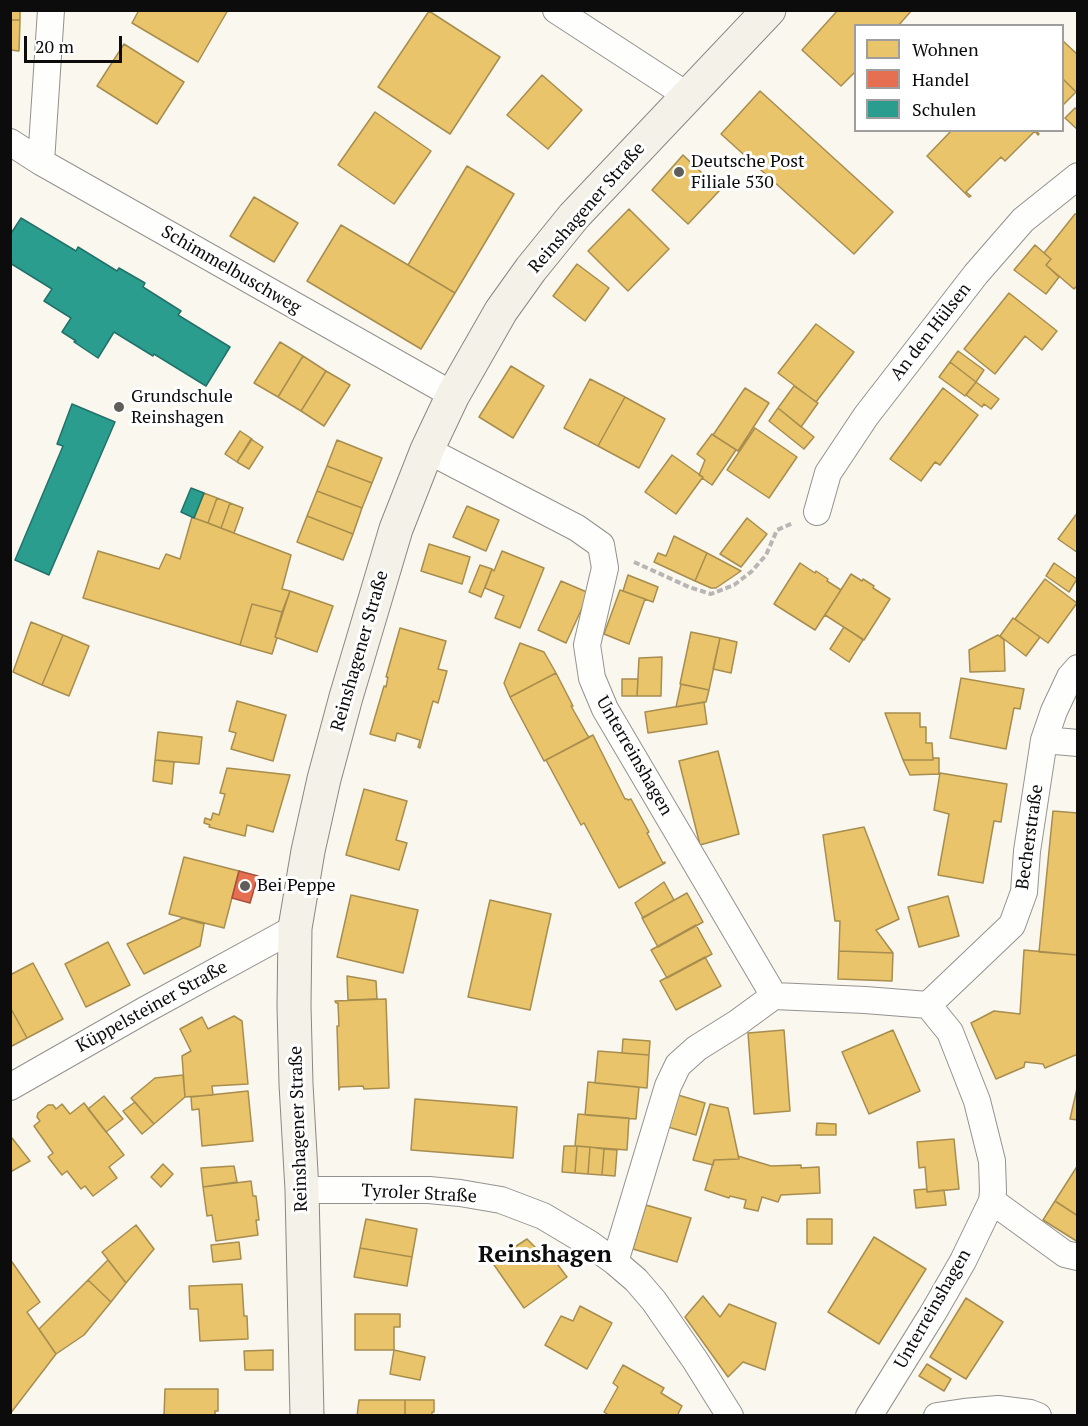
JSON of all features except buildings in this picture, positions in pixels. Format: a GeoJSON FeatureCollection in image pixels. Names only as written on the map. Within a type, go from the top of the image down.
{"type":"FeatureCollection","features":[{"type":"Feature","properties":{"kind":"main road","name":"Reinshagener Straße"},"geometry":{"type":"LineString","coordinates":[[307,1416],[302,1190],[295,1061],[295,928],[312,831],[324,779],[396,529],[427,450],[453,395],[501,311],[531,269],[574,216],[769,10]]}},
{"type":"Feature","properties":{"kind":"street"},"geometry":{"type":"LineString","coordinates":[[41,162],[51,10]]}},
{"type":"Feature","properties":{"kind":"street"},"geometry":{"type":"LineString","coordinates":[[556,10],[688,96]]}},
{"type":"Feature","properties":{"kind":"street","name":"Schimmelbuschweg"},"geometry":{"type":"LineString","coordinates":[[10,142],[41,162],[453,395]]}},
{"type":"Feature","properties":{"kind":"street","name":"An den Hülsen"},"geometry":{"type":"LineString","coordinates":[[817,512],[828,473],[866,416],[961,293],[1023,220],[1077,176]]}},
{"type":"Feature","properties":{"kind":"street"},"geometry":{"type":"LineString","coordinates":[[427,450],[577,528],[601,546]]}},
{"type":"Feature","properties":{"kind":"street","name":"Unterreinshagen"},"geometry":{"type":"LineString","coordinates":[[601,546],[605,568],[587,645],[592,678],[605,709],[774,996]]}},
{"type":"Feature","properties":{"kind":"street","name":"Becherstraße"},"geometry":{"type":"LineString","coordinates":[[928,1005],[1012,925],[1024,892],[1027,850],[1044,740],[1058,703],[1070,677],[1077,668]]}},
{"type":"Feature","properties":{"kind":"street"},"geometry":{"type":"LineString","coordinates":[[1044,740],[1077,743]]}},
{"type":"Feature","properties":{"kind":"street","name":"Küppelsteiner Straße"},"geometry":{"type":"LineString","coordinates":[[10,1087],[295,928]]}},
{"type":"Feature","properties":{"kind":"street"},"geometry":{"type":"LineString","coordinates":[[615,1262],[668,1086],[678,1065],[697,1048],[774,996],[928,1005]]}},
{"type":"Feature","properties":{"kind":"street","name":"Unterreinshagen"},"geometry":{"type":"LineString","coordinates":[[869,1416],[963,1261],[992,1201],[992,1161],[977,1101],[950,1032],[928,1005]]}},
{"type":"Feature","properties":{"kind":"street","name":"Tyroler Straße"},"geometry":{"type":"LineString","coordinates":[[302,1190],[429,1190],[478,1195],[501,1200],[543,1215],[590,1244],[636,1280],[654,1300],[696,1360],[730,1416]]}},
{"type":"Feature","properties":{"kind":"street"},"geometry":{"type":"LineString","coordinates":[[992,1201],[1065,1254],[1077,1257]]}},
{"type":"Feature","properties":{"kind":"street"},"geometry":{"type":"LineString","coordinates":[[936,1416],[998,1409],[1038,1416]]}},
{"type":"Feature","properties":{"kind":"path"},"geometry":{"type":"LineString","coordinates":[[601,546],[689,587],[711,594],[734,585],[751,572],[766,555],[771,544]]}},
{"type":"Feature","properties":{"kind":"place","name":"Deutsche Post Filiale 530"},"geometry":{"type":"Point","coordinates":[679,172]}},
{"type":"Feature","properties":{"kind":"place","name":"Grundschule Reinshagen"},"geometry":{"type":"Point","coordinates":[119,407]}},
{"type":"Feature","properties":{"kind":"place","name":"Bei Peppe"},"geometry":{"type":"Point","coordinates":[245,886]}},
{"type":"Feature","properties":{"kind":"district","name":"Reinshagen"},"geometry":{"type":"Point","coordinates":[545,1255]}}]}
